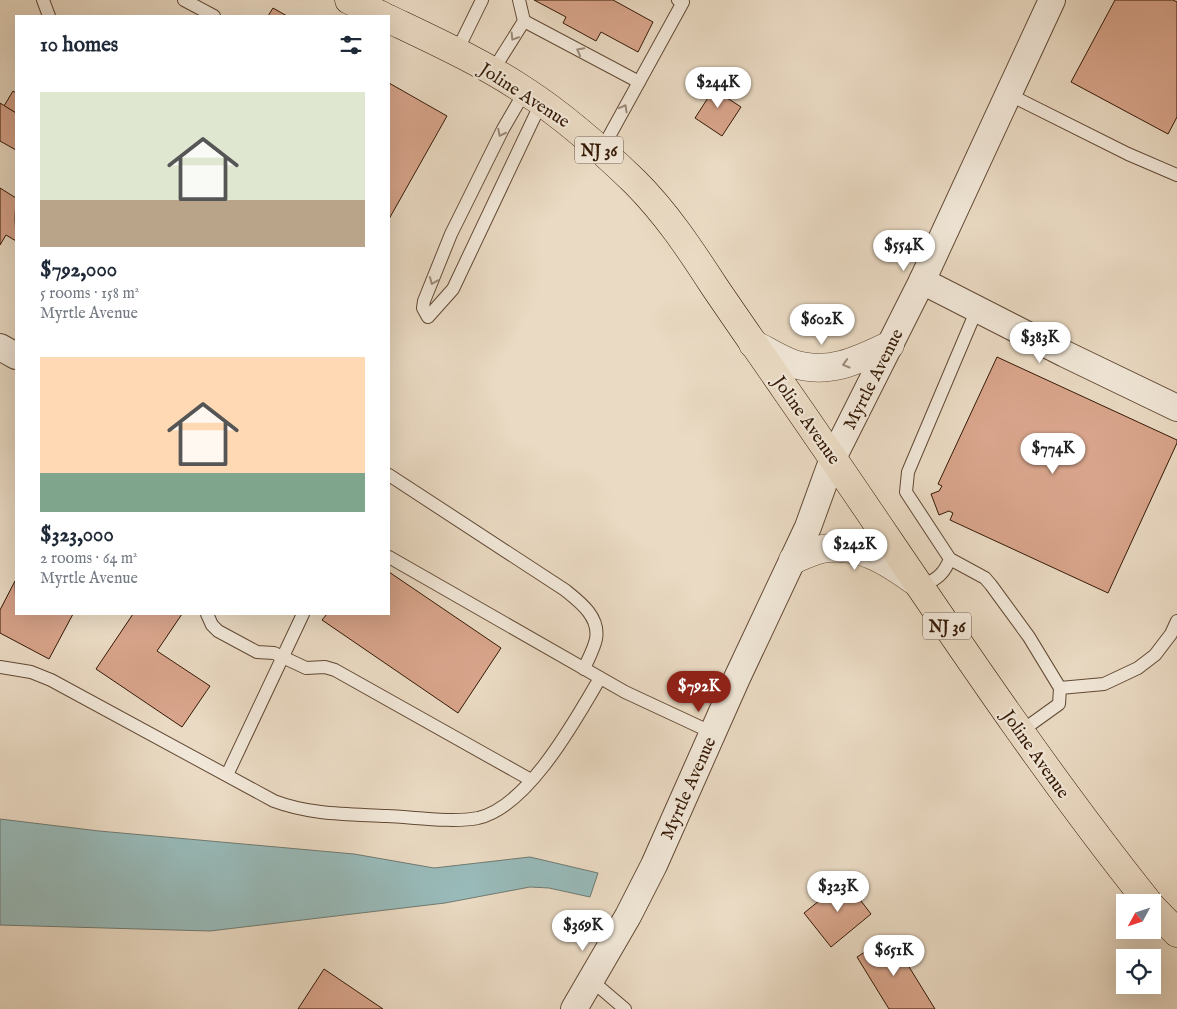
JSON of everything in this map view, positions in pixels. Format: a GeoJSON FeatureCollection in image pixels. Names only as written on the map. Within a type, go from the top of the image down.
{"type":"FeatureCollection","features":[{"type":"Feature","properties":{"kind":"main road"},"geometry":{"type":"LineString","coordinates":[[349,0],[381,15]]}},
{"type":"Feature","properties":{"kind":"main road","name":"Joline Avenue"},"geometry":{"type":"LineString","coordinates":[[390,19],[492,72],[533,97],[580,131],[636,183],[674,226],[1020,732],[1097,838],[1142,894]]}},
{"type":"Feature","properties":{"kind":"main road"},"geometry":{"type":"LineString","coordinates":[[1161,916],[1177,933]]}},
{"type":"Feature","properties":{"kind":"street","name":"Myrtle Avenue"},"geometry":{"type":"LineString","coordinates":[[574,1009],[636,899],[808,527],[833,458],[922,281],[1052,0]]}},
{"type":"Feature","properties":{"kind":"street"},"geometry":{"type":"LineString","coordinates":[[922,281],[1177,408]]}},
{"type":"Feature","properties":{"kind":"street"},"geometry":{"type":"LineString","coordinates":[[753,344],[791,363],[811,368],[841,366],[890,345]]}},
{"type":"Feature","properties":{"kind":"street"},"geometry":{"type":"LineString","coordinates":[[0,347],[15,355]]}},
{"type":"Feature","properties":{"kind":"street"},"geometry":{"type":"LineString","coordinates":[[792,560],[821,549],[851,549],[869,553],[891,564],[918,585]]}},
{"type":"Feature","properties":{"kind":"lane"},"geometry":{"type":"LineString","coordinates":[[44,0],[49,15]]}},
{"type":"Feature","properties":{"kind":"lane"},"geometry":{"type":"LineString","coordinates":[[184,0],[212,15]]}},
{"type":"Feature","properties":{"kind":"lane"},"geometry":{"type":"LineString","coordinates":[[456,52],[482,0]]}},
{"type":"Feature","properties":{"kind":"lane"},"geometry":{"type":"LineString","coordinates":[[492,72],[524,21],[519,0]]}},
{"type":"Feature","properties":{"kind":"lane"},"geometry":{"type":"LineString","coordinates":[[601,151],[683,2],[678,0]]}},
{"type":"Feature","properties":{"kind":"lane"},"geometry":{"type":"LineString","coordinates":[[524,21],[639,82]]}},
{"type":"Feature","properties":{"kind":"lane"},"geometry":{"type":"LineString","coordinates":[[1008,94],[1128,154],[1177,175]]}},
{"type":"Feature","properties":{"kind":"lane"},"geometry":{"type":"LineString","coordinates":[[533,97],[454,289],[428,317],[423,308],[424,301],[451,234],[503,129],[533,97]]}},
{"type":"Feature","properties":{"kind":"lane"},"geometry":{"type":"LineString","coordinates":[[977,309],[908,472],[906,492],[950,559],[985,578],[992,585],[1030,637],[1060,688],[1059,704],[1020,732]]}},
{"type":"Feature","properties":{"kind":"lane"},"geometry":{"type":"LineString","coordinates":[[390,476],[565,590],[583,605],[593,619],[597,630],[596,640],[584,669]]}},
{"type":"Feature","properties":{"kind":"lane"},"geometry":{"type":"LineString","coordinates":[[390,559],[625,692],[713,733]]}},
{"type":"Feature","properties":{"kind":"lane"},"geometry":{"type":"LineString","coordinates":[[918,585],[941,576],[946,570],[950,559]]}},
{"type":"Feature","properties":{"kind":"lane"},"geometry":{"type":"LineString","coordinates":[[207,615],[212,625],[218,631],[258,652],[274,653],[306,668],[325,667],[335,670],[531,780]]}},
{"type":"Feature","properties":{"kind":"lane"},"geometry":{"type":"LineString","coordinates":[[227,775],[303,615]]}},
{"type":"Feature","properties":{"kind":"lane"},"geometry":{"type":"LineString","coordinates":[[1060,688],[1104,684],[1138,668],[1155,655],[1171,634],[1177,621]]}},
{"type":"Feature","properties":{"kind":"lane"},"geometry":{"type":"LineString","coordinates":[[0,667],[31,672],[51,680],[274,800],[294,808],[321,813],[450,819],[477,818],[490,814],[517,796],[564,740],[600,678]]}},
{"type":"Feature","properties":{"kind":"lane"},"geometry":{"type":"LineString","coordinates":[[591,980],[625,1009]]}},
{"type":"Feature","properties":{"kind":"water"},"geometry":{"type":"Polygon","coordinates":[[[0,819],[99,831],[354,854],[434,868],[530,857],[598,873],[590,897],[549,888],[530,887],[445,903],[210,931],[0,925],[0,819]]]}},
{"type":"Feature","properties":{"kind":"building"},"geometry":{"type":"Polygon","coordinates":[[[534,0],[613,0],[653,22],[638,52],[601,32],[596,41],[563,23],[566,17],[534,0]]]}},
{"type":"Feature","properties":{"kind":"building"},"geometry":{"type":"Polygon","coordinates":[[[1115,0],[1173,0],[1177,2],[1177,117],[1168,134],[1071,82],[1115,0]]]}},
{"type":"Feature","properties":{"kind":"building"},"geometry":{"type":"Polygon","coordinates":[[[273,8],[285,15],[269,15],[273,8]]]}},
{"type":"Feature","properties":{"kind":"building"},"geometry":{"type":"Polygon","coordinates":[[[722,76],[730,81],[721,94],[741,107],[722,136],[695,118],[722,76]]]}},
{"type":"Feature","properties":{"kind":"building"},"geometry":{"type":"Polygon","coordinates":[[[390,84],[447,116],[390,217],[390,84]]]}},
{"type":"Feature","properties":{"kind":"building"},"geometry":{"type":"Polygon","coordinates":[[[13,91],[15,92],[15,112],[4,106],[13,91]]]}},
{"type":"Feature","properties":{"kind":"building"},"geometry":{"type":"Polygon","coordinates":[[[0,103],[15,112],[15,149],[0,141],[0,103]]]}},
{"type":"Feature","properties":{"kind":"building"},"geometry":{"type":"Polygon","coordinates":[[[0,188],[15,197],[15,240],[6,235],[0,245],[0,188]]]}},
{"type":"Feature","properties":{"kind":"building"},"geometry":{"type":"Polygon","coordinates":[[[997,357],[1177,440],[1108,593],[950,520],[953,513],[949,511],[939,515],[931,494],[939,491],[942,486],[938,484],[997,357]]]}},
{"type":"Feature","properties":{"kind":"building"},"geometry":{"type":"Polygon","coordinates":[[[390,573],[501,648],[458,713],[322,620],[326,615],[390,615],[390,573]]]}},
{"type":"Feature","properties":{"kind":"building"},"geometry":{"type":"Polygon","coordinates":[[[15,581],[15,615],[72,615],[49,659],[0,633],[0,610],[15,581]]]}},
{"type":"Feature","properties":{"kind":"building"},"geometry":{"type":"Polygon","coordinates":[[[132,615],[181,615],[157,651],[210,686],[182,727],[96,669],[132,615]]]}},
{"type":"Feature","properties":{"kind":"building"},"geometry":{"type":"Polygon","coordinates":[[[845,880],[871,914],[831,947],[804,913],[845,880]]]}},
{"type":"Feature","properties":{"kind":"building"},"geometry":{"type":"Polygon","coordinates":[[[890,936],[935,1009],[889,1009],[857,957],[890,936]]]}},
{"type":"Feature","properties":{"kind":"building"},"geometry":{"type":"Polygon","coordinates":[[[324,969],[383,1009],[298,1009],[324,969]]]}}]}
